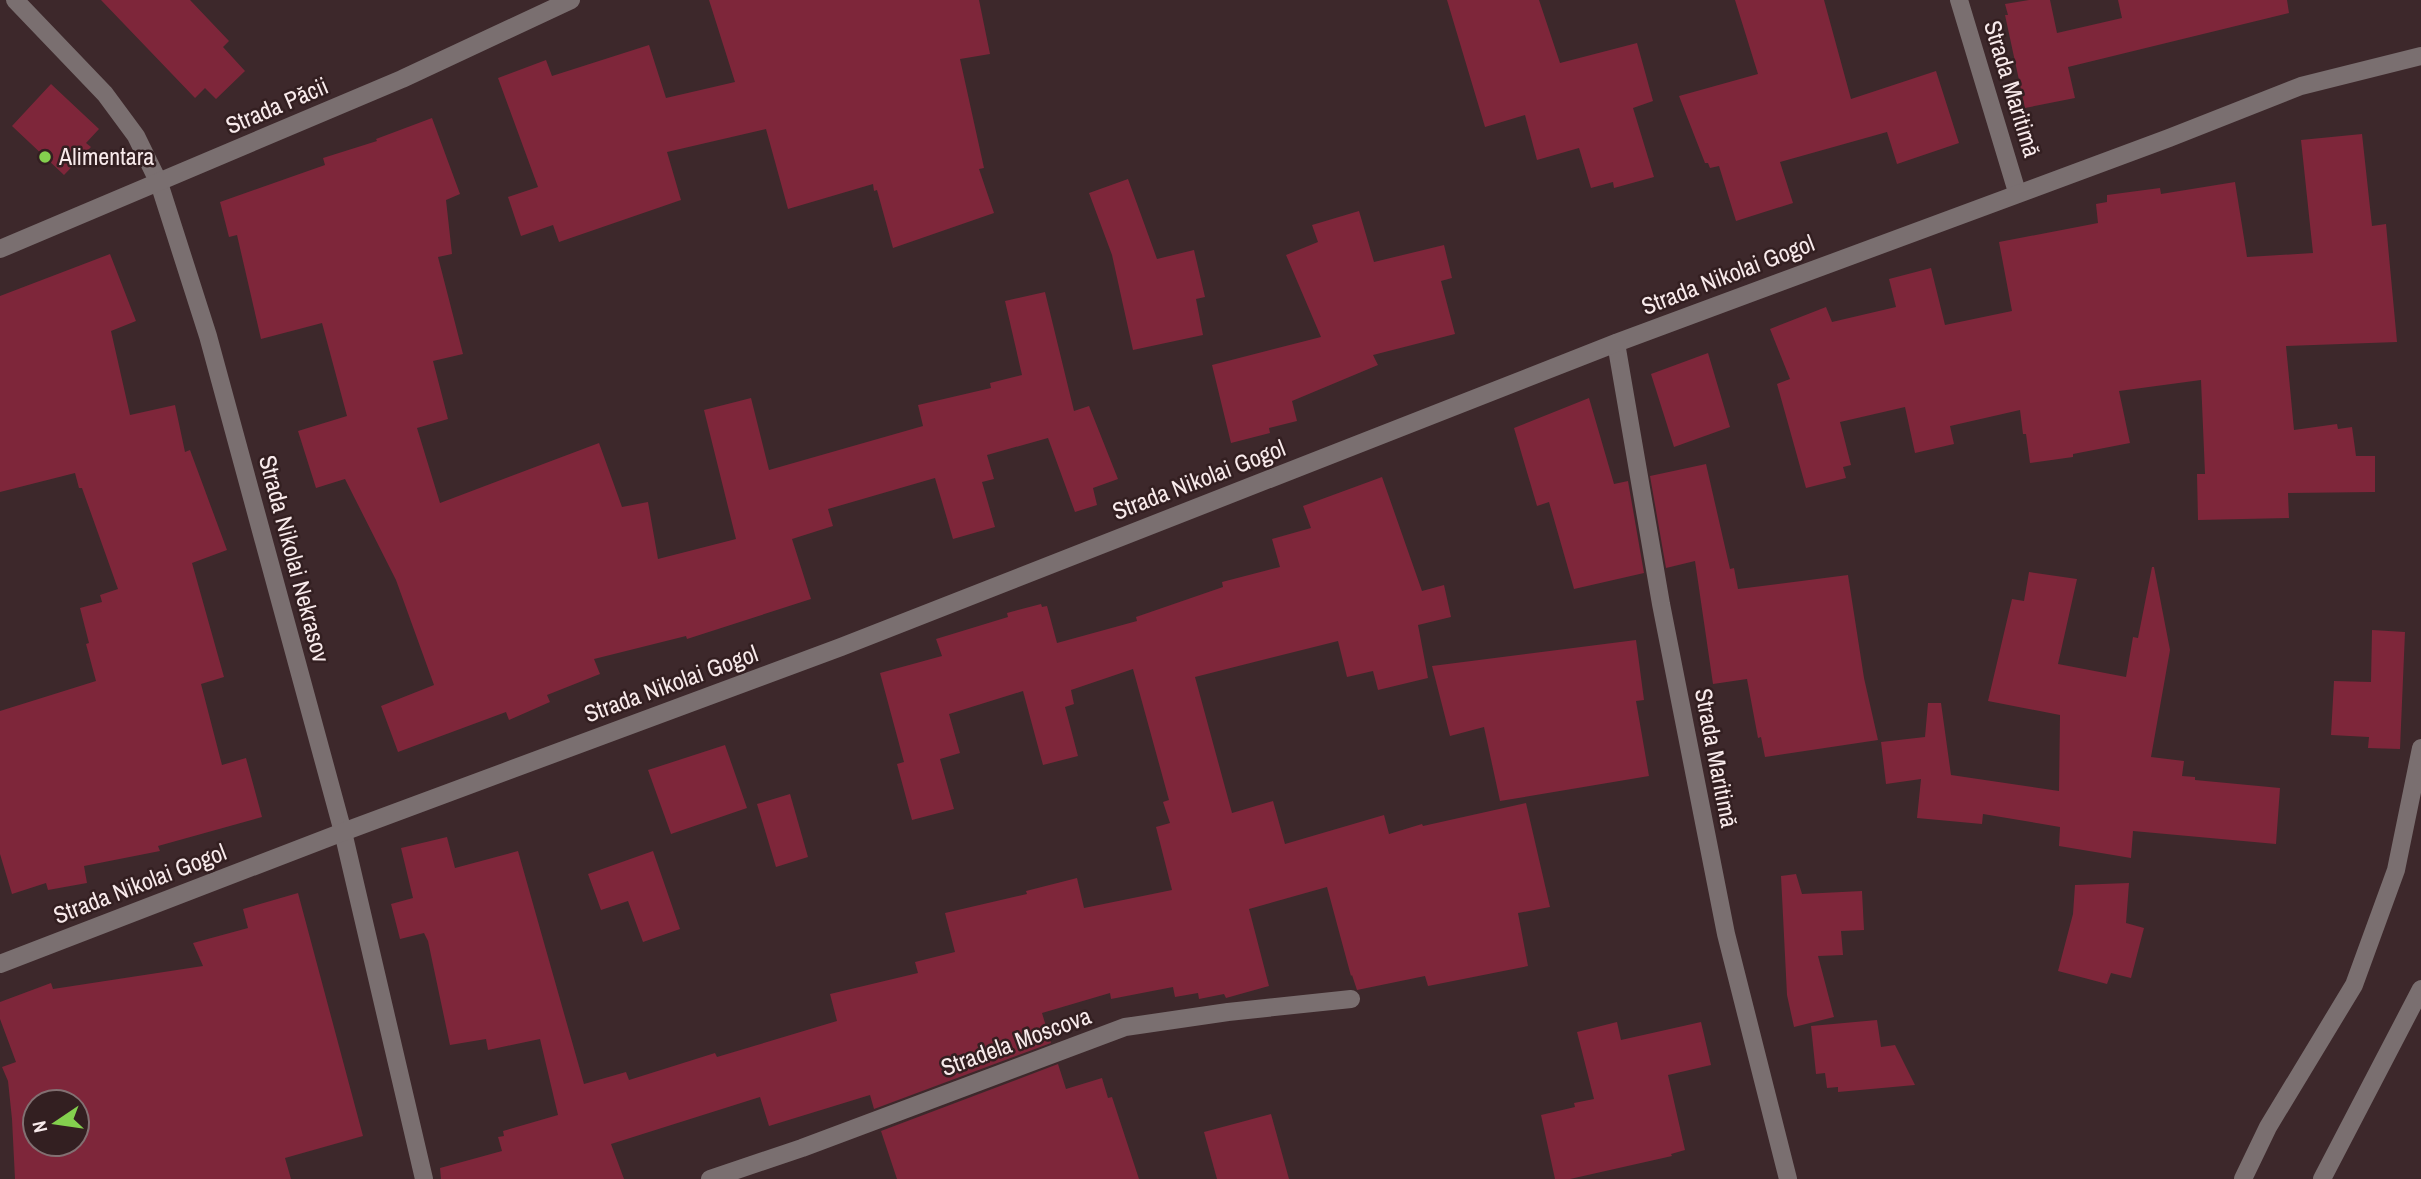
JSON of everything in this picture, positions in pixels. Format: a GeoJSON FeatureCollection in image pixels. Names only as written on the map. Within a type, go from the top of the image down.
{"type":"FeatureCollection","features":[{"type":"Feature","properties":{"kind":"street","name":"Strada Nikolai Nekrasov"},"geometry":{"type":"LineString","coordinates":[[15,0],[105,94],[136,136],[159,183],[208,336],[343,832],[424,1179]]}},
{"type":"Feature","properties":{"kind":"street","name":"Strada Păcii"},"geometry":{"type":"LineString","coordinates":[[0,249],[402,79],[571,0]]}},
{"type":"Feature","properties":{"kind":"street","name":"Strada Maritimă"},"geometry":{"type":"LineString","coordinates":[[1959,0],[2017,192]]}},
{"type":"Feature","properties":{"kind":"street","name":"Strada Nikolai Gogol"},"geometry":{"type":"LineString","coordinates":[[0,964],[343,832],[841,647],[1616,343],[2017,192],[2169,138],[2301,86],[2421,56]]}},
{"type":"Feature","properties":{"kind":"street","name":"Strada Maritimă"},"geometry":{"type":"LineString","coordinates":[[1616,343],[1661,604],[1726,934],[1788,1179]]}},
{"type":"Feature","properties":{"kind":"street"},"geometry":{"type":"LineString","coordinates":[[2243,1179],[2268,1127],[2354,985],[2396,870],[2421,748]]}},
{"type":"Feature","properties":{"kind":"street"},"geometry":{"type":"LineString","coordinates":[[2322,1179],[2421,989]]}},
{"type":"Feature","properties":{"kind":"street","name":"Stradela Moscova"},"geometry":{"type":"LineString","coordinates":[[709,1179],[802,1148],[1125,1027],[1228,1012],[1351,999]]}},
{"type":"Feature","properties":{"kind":"building"},"geometry":{"type":"Polygon","coordinates":[[[101,0],[190,0],[229,41],[223,47],[245,71],[216,99],[205,88],[195,98],[101,0]]]}},
{"type":"Feature","properties":{"kind":"building"},"geometry":{"type":"Polygon","coordinates":[[[709,0],[979,0],[990,54],[960,59],[984,168],[979,169],[994,213],[893,248],[873,184],[788,209],[766,129],[667,152],[681,200],[559,242],[553,225],[521,236],[508,197],[538,187],[498,78],[546,60],[552,76],[649,45],[666,98],[735,82],[709,0]]]}},
{"type":"Feature","properties":{"kind":"building"},"geometry":{"type":"Polygon","coordinates":[[[1447,0],[1539,0],[1560,63],[1637,43],[1653,101],[1633,108],[1654,177],[1614,188],[1613,182],[1591,188],[1579,148],[1537,160],[1525,115],[1485,127],[1447,0]]]}},
{"type":"Feature","properties":{"kind":"building"},"geometry":{"type":"Polygon","coordinates":[[[1735,0],[1824,0],[1851,99],[1936,71],[1959,143],[1897,164],[1887,132],[1780,162],[1793,203],[1736,221],[1719,166],[1710,168],[1708,163],[1705,163],[1679,96],[1758,74],[1735,0]]]}},
{"type":"Feature","properties":{"kind":"building"},"geometry":{"type":"Polygon","coordinates":[[[2050,0],[2057,33],[2122,18],[2118,0],[2287,0],[2289,13],[2068,67],[2075,98],[2025,108],[2005,4],[2050,0]]]}},
{"type":"Feature","properties":{"kind":"building"},"geometry":{"type":"Polygon","coordinates":[[[51,84],[99,129],[86,143],[91,147],[64,175],[12,126],[51,84]]]}},
{"type":"Feature","properties":{"kind":"building"},"geometry":{"type":"Polygon","coordinates":[[[432,118],[460,194],[446,200],[452,254],[438,257],[463,354],[433,361],[448,419],[417,428],[440,503],[599,443],[622,507],[648,502],[658,559],[736,539],[704,410],[751,398],[769,470],[923,426],[918,405],[991,388],[990,383],[1022,375],[1005,301],[1045,292],[1074,411],[1089,406],[1118,479],[1093,488],[1097,505],[1075,512],[1048,438],[987,455],[994,479],[982,482],[995,527],[953,539],[935,478],[828,509],[833,526],[792,539],[811,599],[687,639],[686,636],[594,659],[600,674],[547,695],[550,702],[509,720],[506,712],[398,752],[381,706],[434,685],[396,580],[345,479],[316,488],[298,431],[347,416],[322,323],[261,339],[237,235],[229,237],[220,202],[325,165],[323,158],[377,141],[376,139],[432,118]]]}},
{"type":"Feature","properties":{"kind":"building"},"geometry":{"type":"Polygon","coordinates":[[[2362,134],[2372,226],[2386,224],[2397,342],[2286,346],[2294,430],[2337,424],[2338,429],[2352,427],[2356,456],[2375,456],[2375,492],[2288,493],[2289,518],[2198,520],[2197,474],[2205,474],[2201,380],[2119,391],[2130,443],[2073,454],[2073,457],[2030,463],[2020,410],[1950,426],[1954,444],[1915,453],[1905,407],[1840,422],[1851,465],[1843,467],[1846,478],[1806,488],[1777,384],[1790,379],[1770,329],[1826,307],[1832,322],[1896,307],[1889,279],[1931,268],[1945,325],[2012,311],[1999,242],[2098,223],[2096,204],[2107,202],[2107,195],[2160,188],[2161,194],[2235,182],[2247,257],[2313,253],[2301,140],[2362,134]]]}},
{"type":"Feature","properties":{"kind":"building"},"geometry":{"type":"Polygon","coordinates":[[[1128,179],[1157,259],[1194,250],[1205,297],[1196,299],[1203,335],[1133,350],[1112,255],[1089,193],[1128,179]]]}},
{"type":"Feature","properties":{"kind":"building"},"geometry":{"type":"Polygon","coordinates":[[[1359,211],[1374,262],[1444,245],[1452,278],[1441,281],[1455,334],[1373,355],[1378,365],[1292,401],[1297,421],[1269,428],[1270,433],[1231,443],[1212,365],[1321,337],[1286,255],[1318,242],[1312,225],[1359,211]]]}},
{"type":"Feature","properties":{"kind":"building"},"geometry":{"type":"Polygon","coordinates":[[[110,254],[136,321],[111,331],[130,415],[175,405],[185,452],[190,450],[227,550],[192,563],[224,677],[201,684],[222,765],[246,758],[262,817],[158,846],[160,851],[84,866],[87,883],[48,890],[46,883],[12,894],[0,854],[0,711],[96,681],[80,608],[102,602],[100,595],[118,589],[75,473],[0,492],[0,296],[110,254]]]}},
{"type":"Feature","properties":{"kind":"building"},"geometry":{"type":"Polygon","coordinates":[[[1708,353],[1730,427],[1674,447],[1651,374],[1708,353]]]}},
{"type":"Feature","properties":{"kind":"building"},"geometry":{"type":"Polygon","coordinates":[[[1589,398],[1614,484],[1628,481],[1644,573],[1574,589],[1549,502],[1537,506],[1514,428],[1589,398]]]}},
{"type":"Feature","properties":{"kind":"building"},"geometry":{"type":"Polygon","coordinates":[[[1706,464],[1730,569],[1734,568],[1738,589],[1848,575],[1864,678],[1878,740],[1765,757],[1761,737],[1758,738],[1747,679],[1713,684],[1695,561],[1666,568],[1650,476],[1706,464]]]}},
{"type":"Feature","properties":{"kind":"building"},"geometry":{"type":"Polygon","coordinates":[[[1382,477],[1422,591],[1444,585],[1451,617],[1418,625],[1428,678],[1378,690],[1373,671],[1347,677],[1338,641],[1195,677],[1232,813],[1273,801],[1285,844],[1384,815],[1389,834],[1422,824],[1423,826],[1526,803],[1550,907],[1518,913],[1528,966],[1428,986],[1425,976],[1357,990],[1327,887],[1249,909],[1269,986],[1226,998],[1224,994],[1199,999],[1198,993],[1175,997],[1173,987],[1111,999],[1110,993],[1042,1013],[1051,1043],[874,1109],[870,1095],[769,1126],[760,1097],[611,1144],[624,1179],[441,1179],[440,1168],[502,1151],[498,1137],[504,1136],[503,1131],[558,1115],[540,1039],[488,1050],[486,1039],[450,1045],[428,941],[424,933],[400,939],[391,904],[413,898],[401,848],[447,837],[455,868],[518,851],[584,1084],[626,1072],[629,1080],[715,1053],[717,1057],[837,1021],[830,994],[918,973],[915,962],[955,952],[945,913],[1027,894],[1026,891],[1077,878],[1084,908],[1172,890],[1156,827],[1170,823],[1163,802],[1169,800],[1133,669],[1071,690],[1074,704],[1065,707],[1078,756],[1043,765],[1023,691],[949,714],[960,753],[940,759],[954,809],[912,820],[897,764],[904,762],[880,673],[942,656],[936,639],[1008,617],[1007,613],[1041,604],[1042,607],[1047,606],[1057,643],[1137,621],[1136,617],[1223,587],[1222,582],[1280,567],[1272,539],[1311,528],[1303,506],[1382,477]]]}},
{"type":"Feature","properties":{"kind":"building"},"geometry":{"type":"Polygon","coordinates":[[[2152,567],[2170,650],[2151,757],[2184,761],[2182,776],[2195,777],[2195,780],[2280,788],[2276,844],[2133,831],[2131,858],[2059,846],[2060,827],[1983,814],[1982,824],[1917,818],[1921,779],[1886,784],[1881,742],[1925,737],[1928,703],[1941,703],[1951,775],[2059,791],[2060,715],[1988,701],[2012,599],[2024,601],[2029,572],[2077,579],[2058,664],[2126,677],[2133,637],[2138,638],[2152,567]]]}},
{"type":"Feature","properties":{"kind":"building"},"geometry":{"type":"Polygon","coordinates":[[[2372,630],[2405,632],[2400,749],[2368,748],[2369,737],[2331,735],[2334,681],[2371,682],[2372,630]]]}},
{"type":"Feature","properties":{"kind":"building"},"geometry":{"type":"Polygon","coordinates":[[[1636,640],[1644,700],[1636,701],[1649,776],[1500,801],[1484,727],[1450,736],[1432,666],[1636,640]]]}},
{"type":"Feature","properties":{"kind":"building"},"geometry":{"type":"Polygon","coordinates":[[[725,745],[747,808],[671,834],[648,770],[725,745]]]}},
{"type":"Feature","properties":{"kind":"building"},"geometry":{"type":"Polygon","coordinates":[[[790,794],[808,857],[776,867],[757,804],[790,794]]]}},
{"type":"Feature","properties":{"kind":"building"},"geometry":{"type":"Polygon","coordinates":[[[653,851],[680,929],[643,942],[628,901],[601,910],[588,874],[653,851]]]}},
{"type":"Feature","properties":{"kind":"building"},"geometry":{"type":"Polygon","coordinates":[[[1796,874],[1802,894],[1862,891],[1864,930],[1841,931],[1843,955],[1818,956],[1834,1017],[1794,1027],[1787,995],[1781,876],[1796,874]]]}},
{"type":"Feature","properties":{"kind":"building"},"geometry":{"type":"Polygon","coordinates":[[[2129,883],[2126,923],[2144,928],[2131,978],[2111,973],[2107,984],[2058,971],[2073,914],[2075,885],[2129,883]]]}},
{"type":"Feature","properties":{"kind":"building"},"geometry":{"type":"Polygon","coordinates":[[[298,893],[363,1136],[285,1158],[291,1179],[15,1179],[8,1081],[2,1067],[16,1062],[0,1019],[0,1002],[51,983],[53,989],[203,966],[193,943],[248,928],[243,909],[298,893]]]}},
{"type":"Feature","properties":{"kind":"building"},"geometry":{"type":"Polygon","coordinates":[[[1877,1020],[1881,1047],[1895,1045],[1915,1085],[1838,1092],[1838,1087],[1827,1088],[1825,1073],[1816,1074],[1811,1026],[1877,1020]]]}},
{"type":"Feature","properties":{"kind":"building"},"geometry":{"type":"Polygon","coordinates":[[[1617,1022],[1621,1040],[1701,1022],[1711,1065],[1668,1075],[1685,1150],[1671,1154],[1672,1156],[1570,1179],[1555,1179],[1541,1115],[1575,1107],[1574,1103],[1594,1099],[1577,1032],[1617,1022]]]}},
{"type":"Feature","properties":{"kind":"building"},"geometry":{"type":"Polygon","coordinates":[[[1058,1064],[1066,1089],[1102,1078],[1108,1098],[1112,1097],[1139,1179],[897,1179],[881,1131],[1058,1064]]]}},
{"type":"Feature","properties":{"kind":"building"},"geometry":{"type":"Polygon","coordinates":[[[1271,1114],[1289,1179],[1217,1179],[1204,1132],[1271,1114]]]}},
{"type":"Feature","properties":{"kind":"place","name":"Alimentara"},"geometry":{"type":"Point","coordinates":[45,157]}}]}
